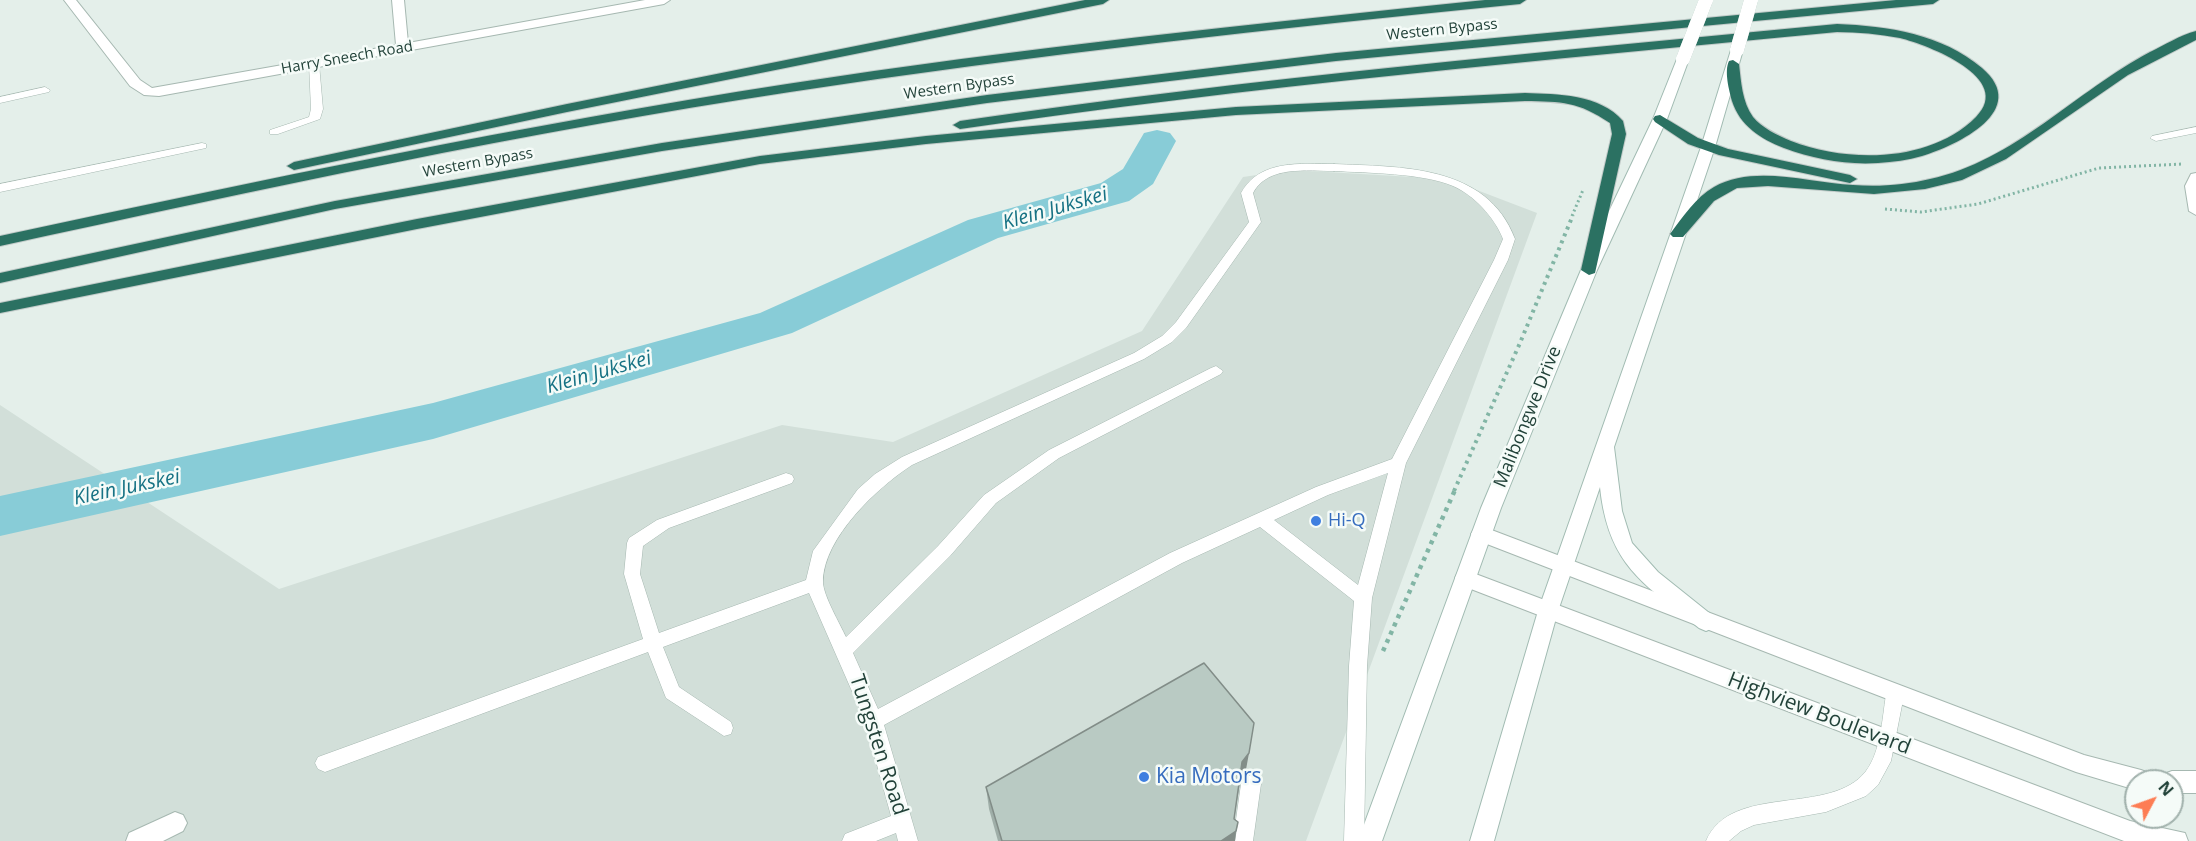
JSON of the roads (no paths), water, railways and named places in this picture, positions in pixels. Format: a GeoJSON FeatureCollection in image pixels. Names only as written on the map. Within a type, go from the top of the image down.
{"type":"FeatureCollection","features":[{"type":"Feature","properties":{"kind":"highway"},"geometry":{"type":"LineString","coordinates":[[0,235],[363,150],[1103,0]]}},
{"type":"Feature","properties":{"kind":"highway","name":"Western Bypass"},"geometry":{"type":"LineString","coordinates":[[0,241],[385,160],[686,105],[999,57],[1520,0]]}},
{"type":"Feature","properties":{"kind":"highway","name":"Western Bypass"},"geometry":{"type":"LineString","coordinates":[[0,278],[335,205],[662,147],[976,100],[1336,57],[1933,0]]}},
{"type":"Feature","properties":{"kind":"highway"},"geometry":{"type":"LineString","coordinates":[[0,309],[417,224],[912,132],[1129,101],[1352,74],[1837,28],[1874,29],[1900,34],[1944,49],[1985,75],[1994,90],[1994,98],[1983,119],[1941,145],[1916,153],[1888,158],[1860,160],[1830,156],[1799,149],[1756,128],[1741,108],[1735,57]]}},
{"type":"Feature","properties":{"kind":"highway"},"geometry":{"type":"LineString","coordinates":[[1678,234],[1707,200],[1720,189],[1730,185],[1778,182],[1859,190],[1930,184],[1950,179],[2013,150],[2100,87],[2152,54],[2196,35]]}},
{"type":"Feature","properties":{"kind":"highway"},"geometry":{"type":"LineString","coordinates":[[760,160],[1061,126],[1236,111],[1525,97],[1562,98],[1581,101],[1608,114],[1616,121],[1619,134],[1589,270]]}},
{"type":"Feature","properties":{"kind":"highway"},"geometry":{"type":"LineString","coordinates":[[1660,119],[1680,134],[1708,147],[1812,173],[1896,187]]}},
{"type":"Feature","properties":{"kind":"main road","name":"Harry Sneech Road"},"geometry":{"type":"LineString","coordinates":[[70,0],[135,83],[149,92],[167,91],[657,1]]}},
{"type":"Feature","properties":{"kind":"main road"},"geometry":{"type":"LineString","coordinates":[[398,0],[402,48]]}},
{"type":"Feature","properties":{"kind":"main road","name":"Malibongwe Drive"},"geometry":{"type":"LineString","coordinates":[[1370,841],[1481,534],[1589,270],[1660,119],[1706,0]]}},
{"type":"Feature","properties":{"kind":"main road"},"geometry":{"type":"LineString","coordinates":[[1482,841],[1562,566],[1708,147],[1751,0]]}},
{"type":"Feature","properties":{"kind":"main road"},"geometry":{"type":"LineString","coordinates":[[2196,177],[2192,186],[2196,211]]}},
{"type":"Feature","properties":{"kind":"main road"},"geometry":{"type":"LineString","coordinates":[[1606,445],[1612,508],[1624,546],[1653,580],[1706,622]]}},
{"type":"Feature","properties":{"kind":"main road"},"geometry":{"type":"LineString","coordinates":[[1481,534],[1895,694],[2084,765],[2124,776]]}},
{"type":"Feature","properties":{"kind":"main road","name":"Highview Boulevard"},"geometry":{"type":"LineString","coordinates":[[1465,578],[2130,832],[2176,841]]}},
{"type":"Feature","properties":{"kind":"main road"},"geometry":{"type":"LineString","coordinates":[[138,841],[175,824]]}},
{"type":"Feature","properties":{"kind":"lane"},"geometry":{"type":"LineString","coordinates":[[274,132],[314,119],[317,109],[314,64]]}},
{"type":"Feature","properties":{"kind":"lane"},"geometry":{"type":"LineString","coordinates":[[0,100],[45,90]]}},
{"type":"Feature","properties":{"kind":"lane"},"geometry":{"type":"LineString","coordinates":[[2156,138],[2196,130]]}},
{"type":"Feature","properties":{"kind":"lane"},"geometry":{"type":"LineString","coordinates":[[0,188],[202,146]]}},
{"type":"Feature","properties":{"kind":"lane"},"geometry":{"type":"LineString","coordinates":[[326,763],[814,584],[819,556],[858,502],[880,478],[907,461],[1139,356],[1167,339],[1181,325],[1255,222],[1247,193],[1251,185],[1267,172],[1299,167],[1390,172],[1444,178],[1468,190],[1504,226],[1509,239],[1501,260],[1398,463],[1363,598],[1358,666],[1354,841]]}},
{"type":"Feature","properties":{"kind":"lane"},"geometry":{"type":"LineString","coordinates":[[845,650],[944,551],[990,499],[1054,454],[1216,371]]}},
{"type":"Feature","properties":{"kind":"lane"},"geometry":{"type":"LineString","coordinates":[[874,721],[1176,558],[1260,518],[1398,463]]}},
{"type":"Feature","properties":{"kind":"lane"},"geometry":{"type":"LineString","coordinates":[[724,728],[672,692],[652,643],[632,574],[635,543],[663,524],[786,479]]}},
{"type":"Feature","properties":{"kind":"lane"},"geometry":{"type":"LineString","coordinates":[[1260,518],[1363,598]]}},
{"type":"Feature","properties":{"kind":"lane","name":"Tungsten Road"},"geometry":{"type":"LineString","coordinates":[[814,584],[845,650],[874,721],[908,841]]}},
{"type":"Feature","properties":{"kind":"lane"},"geometry":{"type":"LineString","coordinates":[[1716,841],[1735,823],[1763,813],[1809,805],[1856,792],[1872,778],[1888,740],[1895,694]]}},
{"type":"Feature","properties":{"kind":"lane"},"geometry":{"type":"LineString","coordinates":[[1243,841],[1251,784]]}},
{"type":"Feature","properties":{"kind":"lane"},"geometry":{"type":"LineString","coordinates":[[852,841],[903,821]]}},
{"type":"Feature","properties":{"kind":"waterway","name":"Klein Jukskei"},"geometry":{"type":"LineString","coordinates":[[0,516],[433,421],[776,323],[983,229],[1115,192],[1139,176],[1157,141]]}},
{"type":"Feature","properties":{"kind":"place","name":"Hi-Q"},"geometry":{"type":"Point","coordinates":[1316,521]}},
{"type":"Feature","properties":{"kind":"place","name":"Kia Motors"},"geometry":{"type":"Point","coordinates":[1144,777]}}]}
